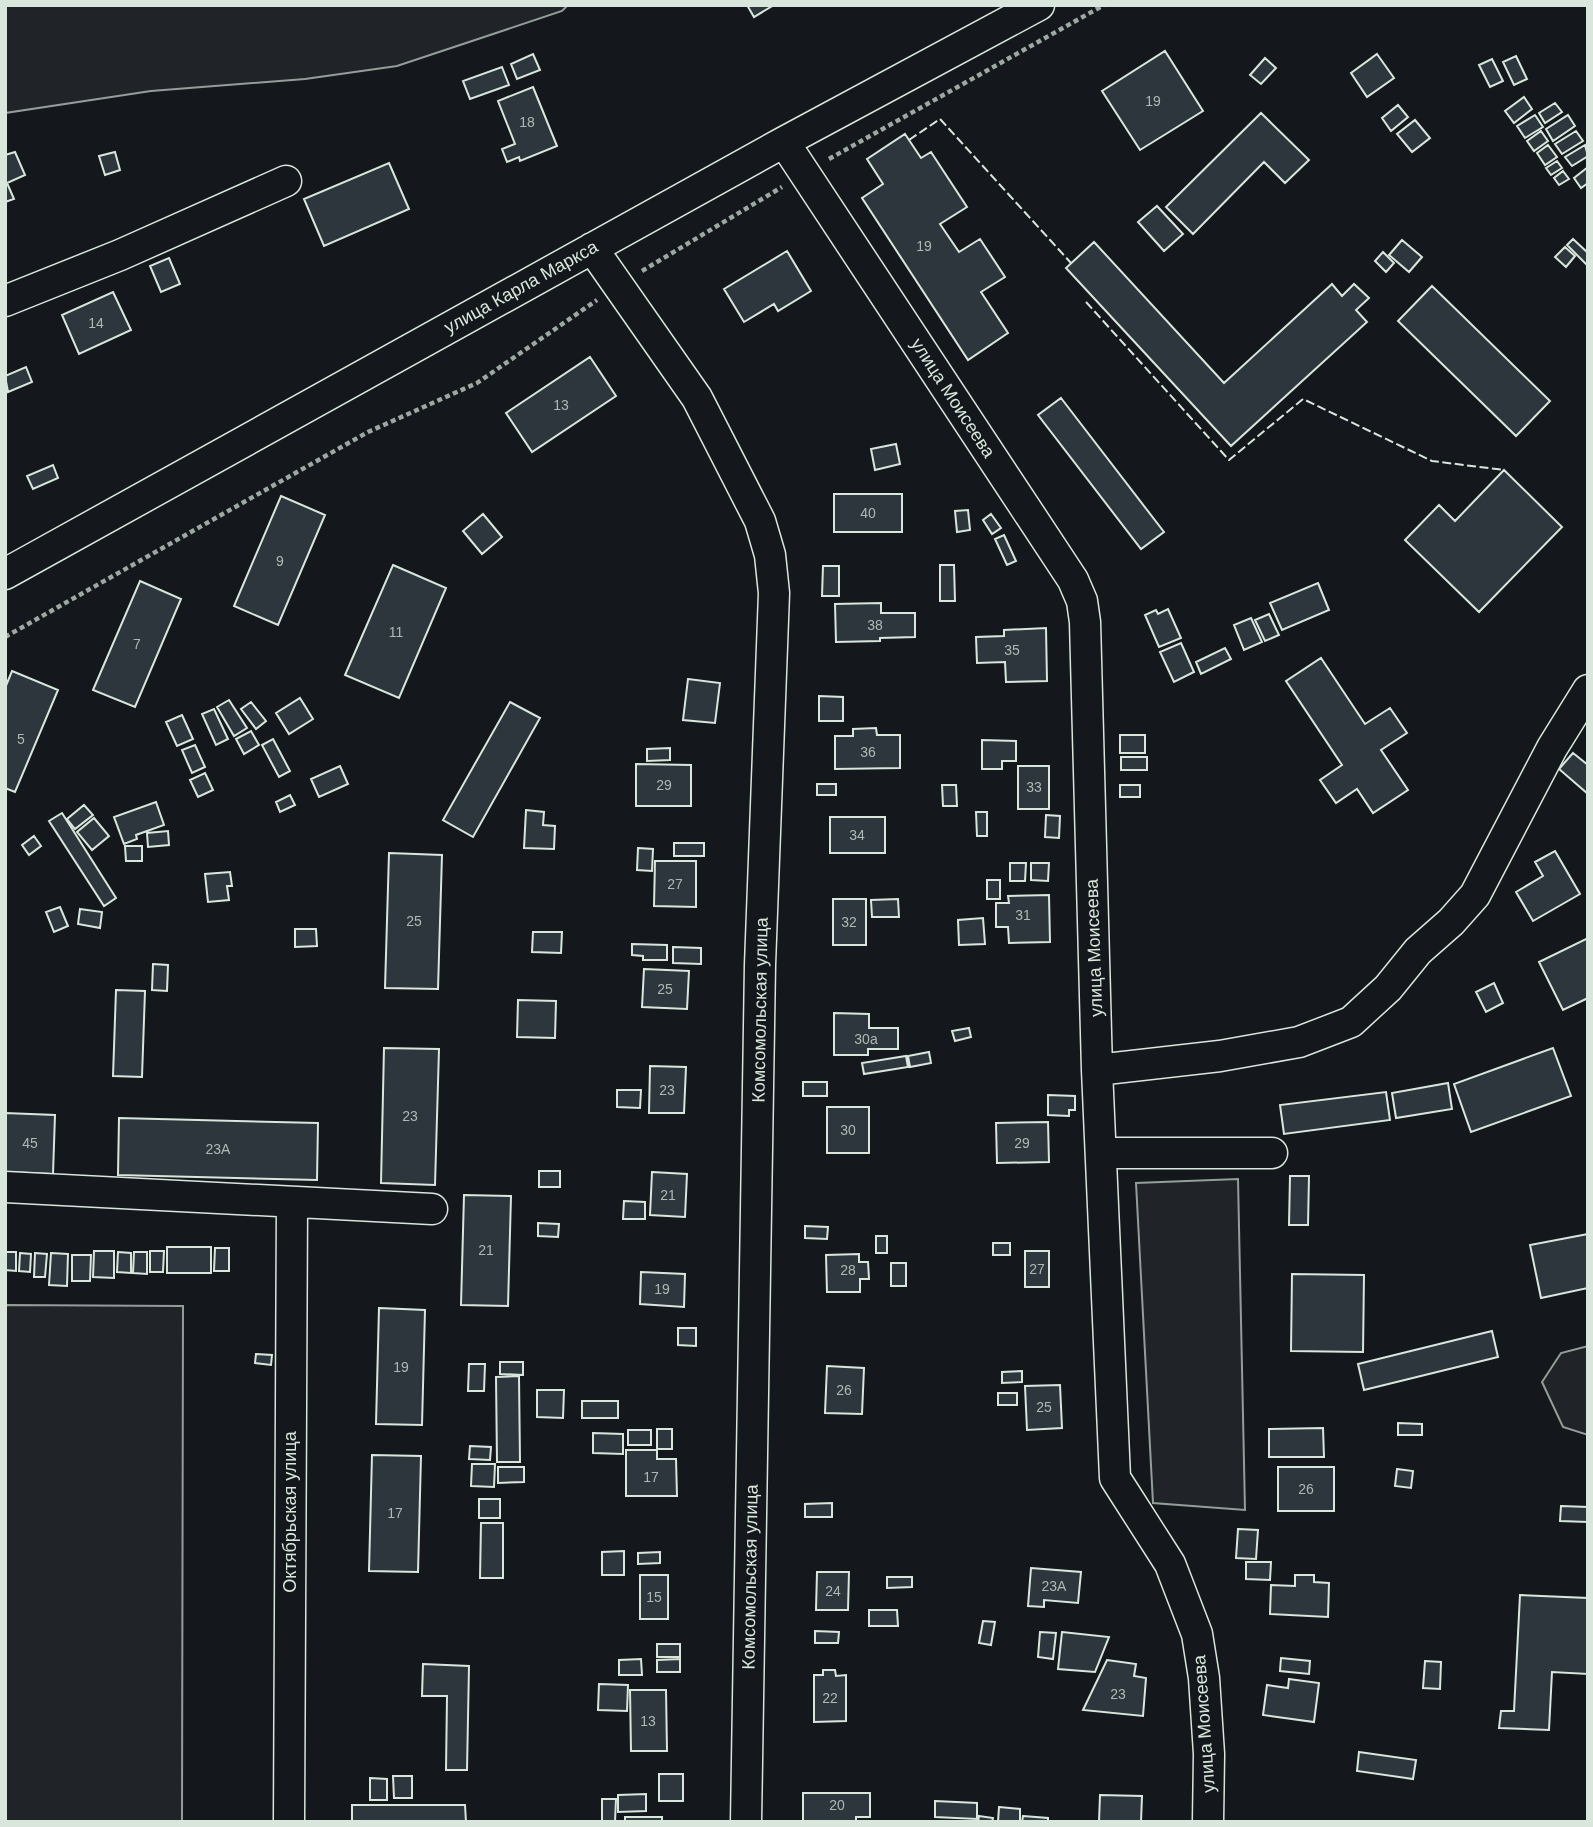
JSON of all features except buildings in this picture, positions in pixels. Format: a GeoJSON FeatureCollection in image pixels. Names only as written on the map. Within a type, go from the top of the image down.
{"type":"FeatureCollection","features":[{"type":"Feature","properties":{"kind":"street","name":"улица Карла Маркса"},"geometry":{"type":"LineString","coordinates":[[5,573],[784,142],[1039,5]]}},
{"type":"Feature","properties":{"kind":"street","name":"улица Моисеева"},"geometry":{"type":"LineString","coordinates":[[784,142],[1073,580],[1082,601],[1085,622],[1097,1069],[1115,1478],[1170,1564],[1197,1634],[1209,1742],[1208,1822]]}},
{"type":"Feature","properties":{"kind":"street"},"geometry":{"type":"LineString","coordinates":[[5,301],[120,256],[286,181]]}},
{"type":"Feature","properties":{"kind":"street","name":"Комсомольская улица"},"geometry":{"type":"LineString","coordinates":[[592,248],[697,398],[760,521],[769,555],[774,593],[760,965],[746,1822]]}},
{"type":"Feature","properties":{"kind":"street"},"geometry":{"type":"LineString","coordinates":[[1097,1069],[1220,1056],[1299,1042],[1351,1022],[1388,988],[1418,951],[1451,922],[1475,895],[1552,748],[1588,690]]}},
{"type":"Feature","properties":{"kind":"street"},"geometry":{"type":"LineString","coordinates":[[1102,1153],[1272,1153]]}},
{"type":"Feature","properties":{"kind":"street"},"geometry":{"type":"LineString","coordinates":[[5,1187],[432,1209]]}},
{"type":"Feature","properties":{"kind":"street","name":"Октябрьская улица"},"geometry":{"type":"LineString","coordinates":[[289,1822],[292,1202]]}},
{"type":"Feature","properties":{"kind":"path"},"geometry":{"type":"LineString","coordinates":[[5,637],[369,432],[477,383],[619,285],[805,173],[1104,5]]}},
{"type":"Feature","properties":{"kind":"shaded area"},"geometry":{"type":"Polygon","coordinates":[[[5,5],[568,5],[562,11],[397,66],[305,79],[151,91],[5,113],[5,5]]]}},
{"type":"Feature","properties":{"kind":"shaded area"},"geometry":{"type":"Polygon","coordinates":[[[1238,1179],[1245,1510],[1153,1503],[1136,1183],[1238,1179]]]}},
{"type":"Feature","properties":{"kind":"shaded area"},"geometry":{"type":"Polygon","coordinates":[[[5,1305],[183,1306],[182,1822],[5,1822],[5,1305]]]}},
{"type":"Feature","properties":{"kind":"shaded area"},"geometry":{"type":"Polygon","coordinates":[[[1588,1346],[1588,1435],[1563,1427],[1542,1382],[1561,1353],[1588,1346]]]}},
{"type":"Feature","properties":{"kind":"fence"},"geometry":{"type":"LineString","coordinates":[[909,140],[940,119],[1071,263]]}},
{"type":"Feature","properties":{"kind":"fence"},"geometry":{"type":"LineString","coordinates":[[1086,302],[1229,460],[1303,399],[1432,461],[1504,470]]}}]}
